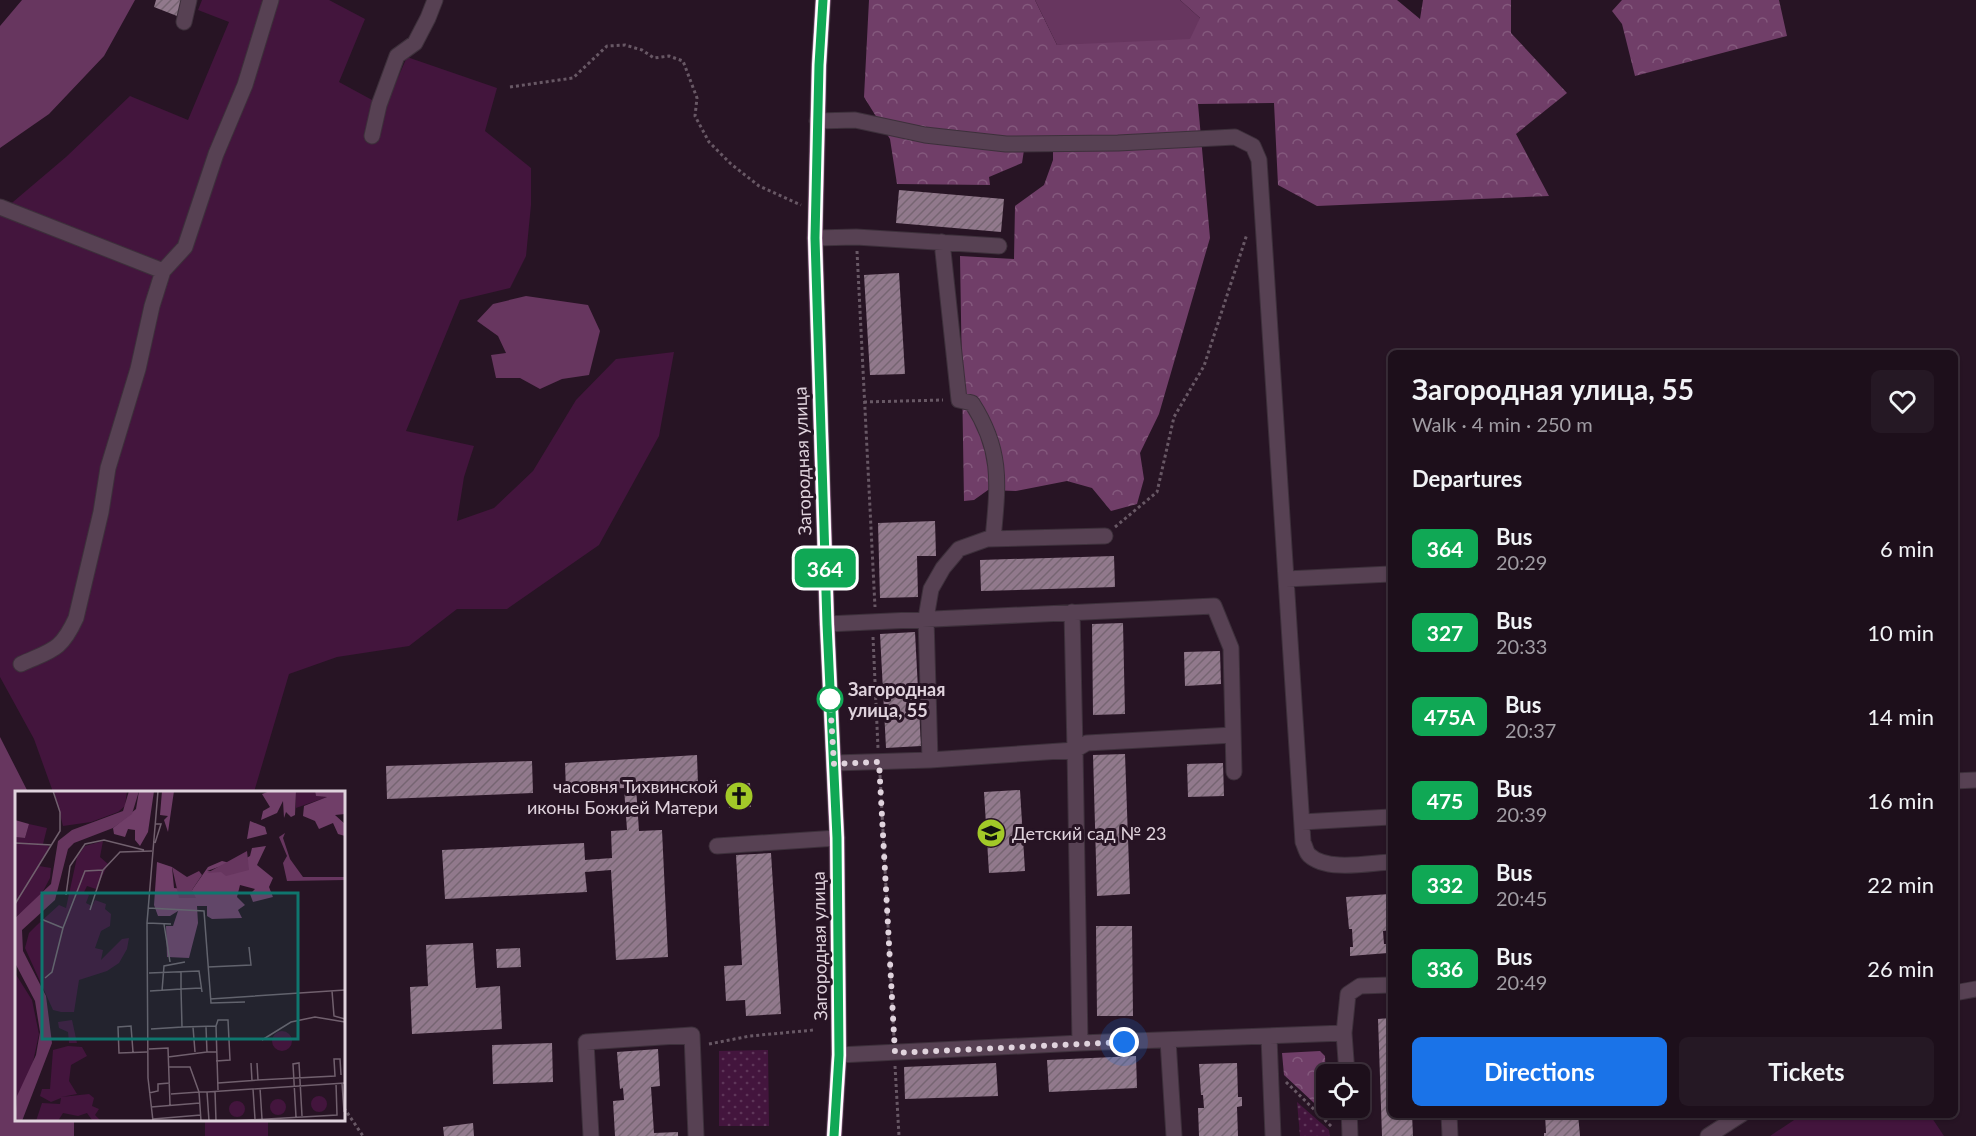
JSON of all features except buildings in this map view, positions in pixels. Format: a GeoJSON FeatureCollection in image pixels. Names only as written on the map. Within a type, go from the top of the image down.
{"type":"FeatureCollection","features":[{"type":"Feature","properties":{"kind":"main road","name":"Загородная улица"},"geometry":{"type":"LineString","coordinates":[[823,0],[817,121],[815,238],[827,624],[837,838],[839,1055],[834,1136]]}},
{"type":"Feature","properties":{"kind":"lane"},"geometry":{"type":"LineString","coordinates":[[184,22],[189,0]]}},
{"type":"Feature","properties":{"kind":"lane"},"geometry":{"type":"LineString","coordinates":[[21,664],[59,647],[76,618],[101,512],[108,468],[138,369],[152,306],[163,271],[185,247],[216,154],[245,85],[271,0]]}},
{"type":"Feature","properties":{"kind":"lane"},"geometry":{"type":"LineString","coordinates":[[372,136],[379,105],[397,56],[415,43],[435,0]]}},
{"type":"Feature","properties":{"kind":"lane"},"geometry":{"type":"LineString","coordinates":[[817,121],[855,120],[925,135],[1006,144],[1118,143],[1235,137],[1253,146],[1259,160],[1263,214],[1303,842],[1308,855],[1337,866],[1388,862]]}},
{"type":"Feature","properties":{"kind":"lane"},"geometry":{"type":"LineString","coordinates":[[0,207],[163,271]]}},
{"type":"Feature","properties":{"kind":"lane"},"geometry":{"type":"LineString","coordinates":[[815,238],[856,237],[999,246]]}},
{"type":"Feature","properties":{"kind":"lane"},"geometry":{"type":"LineString","coordinates":[[942,242],[959,400],[972,403],[993,444],[996,474],[993,539]]}},
{"type":"Feature","properties":{"kind":"lane"},"geometry":{"type":"LineString","coordinates":[[930,760],[926,618],[931,589],[943,568],[959,549],[993,539],[1105,536]]}},
{"type":"Feature","properties":{"kind":"lane"},"geometry":{"type":"LineString","coordinates":[[1286,579],[1388,574]]}},
{"type":"Feature","properties":{"kind":"lane"},"geometry":{"type":"LineString","coordinates":[[827,624],[1214,606],[1231,648],[1234,772]]}},
{"type":"Feature","properties":{"kind":"lane"},"geometry":{"type":"LineString","coordinates":[[1072,612],[1080,1043]]}},
{"type":"Feature","properties":{"kind":"lane"},"geometry":{"type":"LineString","coordinates":[[834,764],[1075,750],[1087,743],[1233,735]]}},
{"type":"Feature","properties":{"kind":"lane"},"geometry":{"type":"LineString","coordinates":[[1958,781],[1976,780]]}},
{"type":"Feature","properties":{"kind":"lane"},"geometry":{"type":"LineString","coordinates":[[1302,822],[1388,817]]}},
{"type":"Feature","properties":{"kind":"lane"},"geometry":{"type":"LineString","coordinates":[[717,846],[837,838]]}},
{"type":"Feature","properties":{"kind":"lane"},"geometry":{"type":"LineString","coordinates":[[1346,1064],[1344,1033],[1348,994],[1360,986],[1388,985]]}},
{"type":"Feature","properties":{"kind":"lane"},"geometry":{"type":"LineString","coordinates":[[1958,992],[1976,989]]}},
{"type":"Feature","properties":{"kind":"lane"},"geometry":{"type":"LineString","coordinates":[[839,1055],[1344,1033]]}},
{"type":"Feature","properties":{"kind":"lane"},"geometry":{"type":"LineString","coordinates":[[591,1136],[586,1042],[692,1035],[696,1136]]}},
{"type":"Feature","properties":{"kind":"lane"},"geometry":{"type":"LineString","coordinates":[[1269,1037],[1273,1136]]}},
{"type":"Feature","properties":{"kind":"lane"},"geometry":{"type":"LineString","coordinates":[[1168,1040],[1174,1136]]}},
{"type":"Feature","properties":{"kind":"lane"},"geometry":{"type":"LineString","coordinates":[[1349,1118],[1350,1136]]}},
{"type":"Feature","properties":{"kind":"lane"},"geometry":{"type":"LineString","coordinates":[[1449,1118],[1450,1136]]}},
{"type":"Feature","properties":{"kind":"lane"},"geometry":{"type":"LineString","coordinates":[[1708,1136],[1736,1118]]}},
{"type":"Feature","properties":{"kind":"path"},"geometry":{"type":"LineString","coordinates":[[510,87],[573,78],[607,46],[626,45],[642,50],[654,58],[669,56],[683,61],[697,98],[695,116],[709,142],[731,164],[759,186],[816,211]]}},
{"type":"Feature","properties":{"kind":"path"},"geometry":{"type":"LineString","coordinates":[[1105,536],[1156,492],[1174,417],[1204,366],[1248,230],[1263,214]]}},
{"type":"Feature","properties":{"kind":"path"},"geometry":{"type":"LineString","coordinates":[[856,237],[875,621],[873,637],[899,1136]]}},
{"type":"Feature","properties":{"kind":"path"},"geometry":{"type":"LineString","coordinates":[[864,402],[959,400]]}},
{"type":"Feature","properties":{"kind":"path"},"geometry":{"type":"LineString","coordinates":[[692,1046],[750,1036],[814,1030]]}},
{"type":"Feature","properties":{"kind":"path"},"geometry":{"type":"LineString","coordinates":[[1270,1066],[1334,1128]]}},
{"type":"Feature","properties":{"kind":"path"},"geometry":{"type":"LineString","coordinates":[[345,1109],[363,1136]]}},
{"type":"Feature","properties":{"kind":"shaded area"},"geometry":{"type":"Polygon","coordinates":[[[22,0],[135,0],[104,56],[49,114],[0,148],[0,26],[22,0]]]}},
{"type":"Feature","properties":{"kind":"shaded area"},"geometry":{"type":"Polygon","coordinates":[[[202,0],[329,0],[365,19],[339,82],[385,107],[407,57],[497,88],[485,131],[531,168],[531,205],[526,256],[510,288],[460,300],[406,431],[474,446],[464,477],[457,521],[494,508],[533,471],[576,400],[616,359],[674,352],[659,436],[599,545],[507,609],[457,609],[409,646],[337,657],[289,674],[254,791],[53,791],[34,739],[0,677],[0,213],[66,157],[130,96],[188,120],[229,22],[198,10],[202,0]]]}},
{"type":"Feature","properties":{"kind":"shaded area"},"geometry":{"type":"Polygon","coordinates":[[[1035,0],[1180,0],[1200,18],[1190,39],[1057,45],[1035,0]]]}},
{"type":"Feature","properties":{"kind":"shaded area"},"geometry":{"type":"Polygon","coordinates":[[[526,296],[588,305],[600,331],[589,375],[562,379],[540,389],[520,378],[496,378],[491,355],[506,353],[498,336],[477,321],[493,304],[526,296]]]}},
{"type":"Feature","properties":{"kind":"shaded area"},"geometry":{"type":"Polygon","coordinates":[[[0,737],[27,791],[15,791],[15,1121],[74,1121],[74,1136],[0,1136],[0,737]]]}},
{"type":"Feature","properties":{"kind":"shaded area"},"geometry":{"type":"Polygon","coordinates":[[[768,1050],[769,1126],[719,1126],[719,1051],[768,1050]]]}},
{"type":"Feature","properties":{"kind":"shaded area"},"geometry":{"type":"Polygon","coordinates":[[[1297,1102],[1329,1130],[1330,1136],[1300,1136],[1297,1102]]]}},
{"type":"Feature","properties":{"kind":"shaded area"},"geometry":{"type":"Polygon","coordinates":[[[1797,1118],[1932,1118],[1944,1136],[1770,1136],[1797,1118]]]}},
{"type":"Feature","properties":{"kind":"shaded area"},"geometry":{"type":"Polygon","coordinates":[[[205,1121],[268,1121],[268,1136],[205,1136],[205,1121]]]}},
{"type":"Feature","properties":{"kind":"green space"},"geometry":{"type":"Polygon","coordinates":[[[869,0],[1035,0],[1057,45],[1200,18],[1180,0],[1397,0],[1420,19],[1423,0],[1511,0],[1511,33],[1567,93],[1516,134],[1549,196],[1317,206],[1278,185],[1274,103],[1198,104],[1210,238],[1159,414],[1140,453],[1144,479],[1137,504],[1111,511],[1092,488],[1067,481],[1016,491],[988,490],[974,500],[964,501],[960,256],[1014,259],[1015,206],[1044,185],[1053,160],[1053,138],[1026,137],[1022,163],[989,177],[990,185],[897,184],[890,139],[864,97],[869,0]]]}},
{"type":"Feature","properties":{"kind":"green space"},"geometry":{"type":"Polygon","coordinates":[[[1622,0],[1779,0],[1787,36],[1635,76],[1622,24],[1612,11],[1622,0]]]}},
{"type":"Feature","properties":{"kind":"green space"},"geometry":{"type":"Polygon","coordinates":[[[1320,1051],[1325,1056],[1325,1064],[1316,1064],[1316,1105],[1284,1075],[1282,1053],[1320,1051]]]}},
{"type":"Feature","properties":{"kind":"bus line","name":"364"},"geometry":{"type":"LineString","coordinates":[[823,0],[817,121],[815,238],[827,624],[837,838],[839,1055],[834,1136]]}},
{"type":"Feature","properties":{"kind":"place","name":"Загородная улица, 55"},"geometry":{"type":"Point","coordinates":[830,699]}},
{"type":"Feature","properties":{"kind":"place","name":"часовня Тихвинской иконы Божией Матери"},"geometry":{"type":"Point","coordinates":[739,796]}},
{"type":"Feature","properties":{"kind":"place","name":"Детский сад № 23"},"geometry":{"type":"Point","coordinates":[991,833]}},
{"type":"Feature","properties":{"kind":"route"},"geometry":{"type":"LineString","coordinates":[[830,699],[834,764],[879,762],[895,1053],[1124,1042]]}}]}
